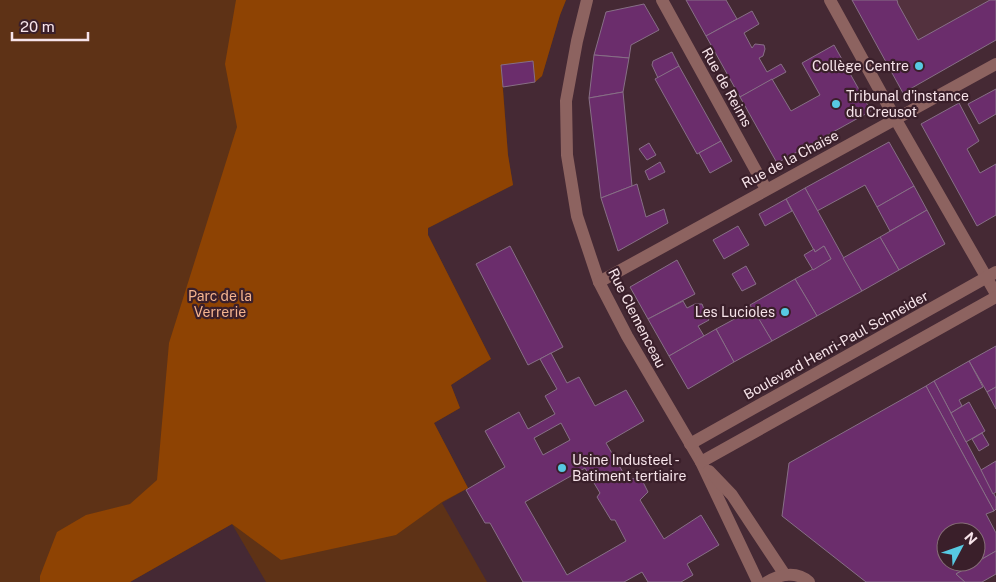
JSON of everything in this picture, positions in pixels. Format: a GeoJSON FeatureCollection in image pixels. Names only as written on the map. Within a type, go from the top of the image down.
{"type":"FeatureCollection","features":[{"type":"Feature","properties":{"kind":"street","name":"Rue Clemenceau"},"geometry":{"type":"LineString","coordinates":[[587,0],[566,101],[567,155],[578,216],[600,282],[627,336],[701,462],[758,582]]}},
{"type":"Feature","properties":{"kind":"street","name":"Rue de Reims"},"geometry":{"type":"LineString","coordinates":[[662,0],[766,189]]}},
{"type":"Feature","properties":{"kind":"street"},"geometry":{"type":"LineString","coordinates":[[701,462],[996,295],[991,275],[896,120],[830,0]]}},
{"type":"Feature","properties":{"kind":"street","name":"Rue de la Chaise"},"geometry":{"type":"LineString","coordinates":[[600,282],[996,64]]}},
{"type":"Feature","properties":{"kind":"street","name":"Boulevard Henri-Paul Schneider"},"geometry":{"type":"LineString","coordinates":[[690,444],[991,275]]}},
{"type":"Feature","properties":{"kind":"street","name":"Rue Clemenceau"},"geometry":{"type":"LineString","coordinates":[[701,462],[732,495],[785,575]]}},
{"type":"Feature","properties":{"kind":"street"},"geometry":{"type":"LineString","coordinates":[[767,582],[775,577],[785,575],[796,575],[809,582]]}},
{"type":"Feature","properties":{"kind":"shaded area","name":"Collège Centre"},"geometry":{"type":"Polygon","coordinates":[[[852,0],[996,0],[996,40],[903,93],[852,0]]]}},
{"type":"Feature","properties":{"kind":"green space","name":"Parc de la Verrerie"},"geometry":{"type":"Polygon","coordinates":[[[0,0],[566,0],[542,76],[535,82],[503,87],[508,155],[513,185],[428,228],[428,235],[491,359],[451,385],[460,408],[434,423],[468,488],[442,503],[487,582],[266,582],[232,524],[130,582],[0,582],[0,0]]]}},
{"type":"Feature","properties":{"kind":"green space"},"geometry":{"type":"Polygon","coordinates":[[[236,0],[566,0],[542,76],[535,82],[533,61],[501,65],[508,155],[513,185],[428,228],[428,235],[491,359],[451,385],[460,408],[434,423],[468,488],[442,502],[396,535],[281,560],[232,524],[130,582],[40,582],[40,576],[57,532],[86,515],[130,504],[157,480],[169,343],[237,127],[225,64],[236,0]]]}},
{"type":"Feature","properties":{"kind":"building"},"geometry":{"type":"Polygon","coordinates":[[[686,0],[726,0],[737,19],[706,36],[686,0]]]}},
{"type":"Feature","properties":{"kind":"building","name":"Collège Centre"},"geometry":{"type":"Polygon","coordinates":[[[852,0],[897,0],[918,40],[990,0],[996,0],[996,40],[903,93],[852,0]]]}},
{"type":"Feature","properties":{"kind":"building"},"geometry":{"type":"Polygon","coordinates":[[[644,4],[659,30],[631,45],[629,58],[594,55],[606,12],[644,4]]]}},
{"type":"Feature","properties":{"kind":"building"},"geometry":{"type":"Polygon","coordinates":[[[752,11],[759,24],[744,33],[752,48],[755,44],[764,45],[763,56],[759,58],[767,72],[781,64],[786,72],[740,97],[706,36],[752,11]]]}},
{"type":"Feature","properties":{"kind":"building","name":"Tribunal d'instance du Creusot"},"geometry":{"type":"Polygon","coordinates":[[[834,45],[871,111],[777,163],[740,97],[772,79],[791,111],[820,95],[802,63],[834,45]]]}},
{"type":"Feature","properties":{"kind":"building"},"geometry":{"type":"Polygon","coordinates":[[[672,52],[679,66],[658,78],[652,65],[653,61],[672,52]]]}},
{"type":"Feature","properties":{"kind":"building"},"geometry":{"type":"Polygon","coordinates":[[[594,55],[629,58],[623,92],[589,98],[594,55]]]}},
{"type":"Feature","properties":{"kind":"building"},"geometry":{"type":"Polygon","coordinates":[[[533,61],[535,82],[503,87],[501,65],[533,61]]]}},
{"type":"Feature","properties":{"kind":"building"},"geometry":{"type":"Polygon","coordinates":[[[679,66],[721,141],[697,154],[655,79],[679,66]]]}},
{"type":"Feature","properties":{"kind":"building"},"geometry":{"type":"Polygon","coordinates":[[[996,89],[996,114],[979,124],[968,104],[996,89]]]}},
{"type":"Feature","properties":{"kind":"building"},"geometry":{"type":"Polygon","coordinates":[[[623,92],[632,186],[601,198],[589,98],[623,92]]]}},
{"type":"Feature","properties":{"kind":"building"},"geometry":{"type":"Polygon","coordinates":[[[959,103],[979,141],[967,149],[980,173],[996,164],[996,215],[977,226],[921,124],[959,103]]]}},
{"type":"Feature","properties":{"kind":"building"},"geometry":{"type":"Polygon","coordinates":[[[721,141],[732,161],[710,173],[699,153],[721,141]]]}},
{"type":"Feature","properties":{"kind":"building"},"geometry":{"type":"Polygon","coordinates":[[[889,142],[914,186],[877,207],[865,185],[817,211],[805,188],[889,142]]]}},
{"type":"Feature","properties":{"kind":"building"},"geometry":{"type":"Polygon","coordinates":[[[649,143],[656,155],[647,160],[639,149],[649,143]]]}},
{"type":"Feature","properties":{"kind":"building"},"geometry":{"type":"Polygon","coordinates":[[[660,162],[665,172],[649,180],[645,171],[660,162]]]}},
{"type":"Feature","properties":{"kind":"building"},"geometry":{"type":"Polygon","coordinates":[[[637,184],[646,217],[664,209],[668,223],[618,251],[601,198],[637,184]]]}},
{"type":"Feature","properties":{"kind":"building"},"geometry":{"type":"Polygon","coordinates":[[[914,186],[927,210],[890,231],[877,207],[914,186]]]}},
{"type":"Feature","properties":{"kind":"building"},"geometry":{"type":"Polygon","coordinates":[[[805,188],[862,291],[817,316],[795,279],[831,259],[824,246],[815,252],[786,199],[805,188]]]}},
{"type":"Feature","properties":{"kind":"building"},"geometry":{"type":"Polygon","coordinates":[[[786,199],[792,211],[765,226],[759,214],[786,199]]]}},
{"type":"Feature","properties":{"kind":"building"},"geometry":{"type":"Polygon","coordinates":[[[927,210],[945,244],[899,270],[880,237],[927,210]]]}},
{"type":"Feature","properties":{"kind":"building"},"geometry":{"type":"Polygon","coordinates":[[[738,226],[749,245],[724,259],[713,240],[738,226]]]}},
{"type":"Feature","properties":{"kind":"building"},"geometry":{"type":"Polygon","coordinates":[[[880,237],[899,270],[862,291],[843,258],[880,237]]]}},
{"type":"Feature","properties":{"kind":"building"},"geometry":{"type":"Polygon","coordinates":[[[510,246],[563,347],[528,365],[476,264],[510,246]]]}},
{"type":"Feature","properties":{"kind":"building"},"geometry":{"type":"Polygon","coordinates":[[[824,246],[831,259],[813,270],[804,255],[814,249],[815,252],[824,246]]]}},
{"type":"Feature","properties":{"kind":"building"},"geometry":{"type":"Polygon","coordinates":[[[677,260],[695,294],[648,319],[630,287],[677,260]]]}},
{"type":"Feature","properties":{"kind":"building"},"geometry":{"type":"Polygon","coordinates":[[[746,266],[756,284],[742,291],[732,274],[746,266]]]}},
{"type":"Feature","properties":{"kind":"building","name":"Les Lucioles"},"geometry":{"type":"Polygon","coordinates":[[[795,279],[817,316],[772,341],[750,305],[795,279]]]}},
{"type":"Feature","properties":{"kind":"building"},"geometry":{"type":"Polygon","coordinates":[[[683,301],[687,308],[695,304],[702,304],[709,320],[698,326],[704,336],[669,356],[648,319],[683,301]]]}},
{"type":"Feature","properties":{"kind":"building"},"geometry":{"type":"Polygon","coordinates":[[[753,309],[772,341],[734,362],[716,329],[753,309]]]}},
{"type":"Feature","properties":{"kind":"building"},"geometry":{"type":"Polygon","coordinates":[[[716,329],[734,362],[688,389],[669,356],[716,329]]]}},
{"type":"Feature","properties":{"kind":"building"},"geometry":{"type":"Polygon","coordinates":[[[996,346],[996,387],[987,392],[969,361],[996,346]]]}},
{"type":"Feature","properties":{"kind":"building","name":"Usine Industeel - Batiment tertiaire"},"geometry":{"type":"Polygon","coordinates":[[[551,353],[567,383],[579,377],[595,406],[626,390],[644,421],[606,443],[624,474],[630,479],[641,478],[648,492],[640,500],[664,539],[701,515],[719,545],[687,564],[693,575],[681,582],[648,582],[642,572],[624,582],[523,582],[490,523],[485,523],[466,490],[505,467],[485,431],[519,412],[528,429],[555,414],[545,396],[557,389],[540,359],[551,353]],[[561,423],[534,438],[543,455],[570,440],[561,423]],[[585,468],[525,502],[567,575],[626,541],[615,520],[611,520],[597,497],[600,493],[585,468]]]}},
{"type":"Feature","properties":{"kind":"building"},"geometry":{"type":"Polygon","coordinates":[[[969,361],[983,387],[959,400],[962,406],[951,413],[934,381],[969,361]]]}},
{"type":"Feature","properties":{"kind":"building"},"geometry":{"type":"Polygon","coordinates":[[[934,381],[996,498],[996,509],[994,511],[926,386],[934,381]]]}},
{"type":"Feature","properties":{"kind":"building"},"geometry":{"type":"Polygon","coordinates":[[[926,386],[994,511],[986,514],[996,533],[996,551],[986,557],[986,522],[936,522],[936,572],[959,572],[956,574],[965,582],[866,582],[782,516],[789,463],[926,386]]]}},
{"type":"Feature","properties":{"kind":"building"},"geometry":{"type":"Polygon","coordinates":[[[996,387],[996,409],[987,392],[996,387]]]}},
{"type":"Feature","properties":{"kind":"building"},"geometry":{"type":"Polygon","coordinates":[[[969,402],[985,431],[966,442],[951,413],[969,402]]]}},
{"type":"Feature","properties":{"kind":"building"},"geometry":{"type":"Polygon","coordinates":[[[982,433],[989,445],[979,451],[972,439],[982,433]]]}},
{"type":"Feature","properties":{"kind":"building"},"geometry":{"type":"Polygon","coordinates":[[[996,461],[996,492],[993,494],[981,470],[996,461]]]}},
{"type":"Feature","properties":{"kind":"building"},"geometry":{"type":"Polygon","coordinates":[[[996,551],[996,574],[982,582],[965,582],[956,574],[959,572],[986,572],[986,557],[996,551]]]}},
{"type":"Feature","properties":{"kind":"place","name":"Collège Centre"},"geometry":{"type":"Point","coordinates":[919,66]}},
{"type":"Feature","properties":{"kind":"place","name":"Tribunal d'instance du Creusot"},"geometry":{"type":"Point","coordinates":[836,104]}},
{"type":"Feature","properties":{"kind":"place","name":"Les Lucioles"},"geometry":{"type":"Point","coordinates":[785,312]}},
{"type":"Feature","properties":{"kind":"place","name":"Usine Industeel - Batiment tertiaire"},"geometry":{"type":"Point","coordinates":[562,468]}}]}
